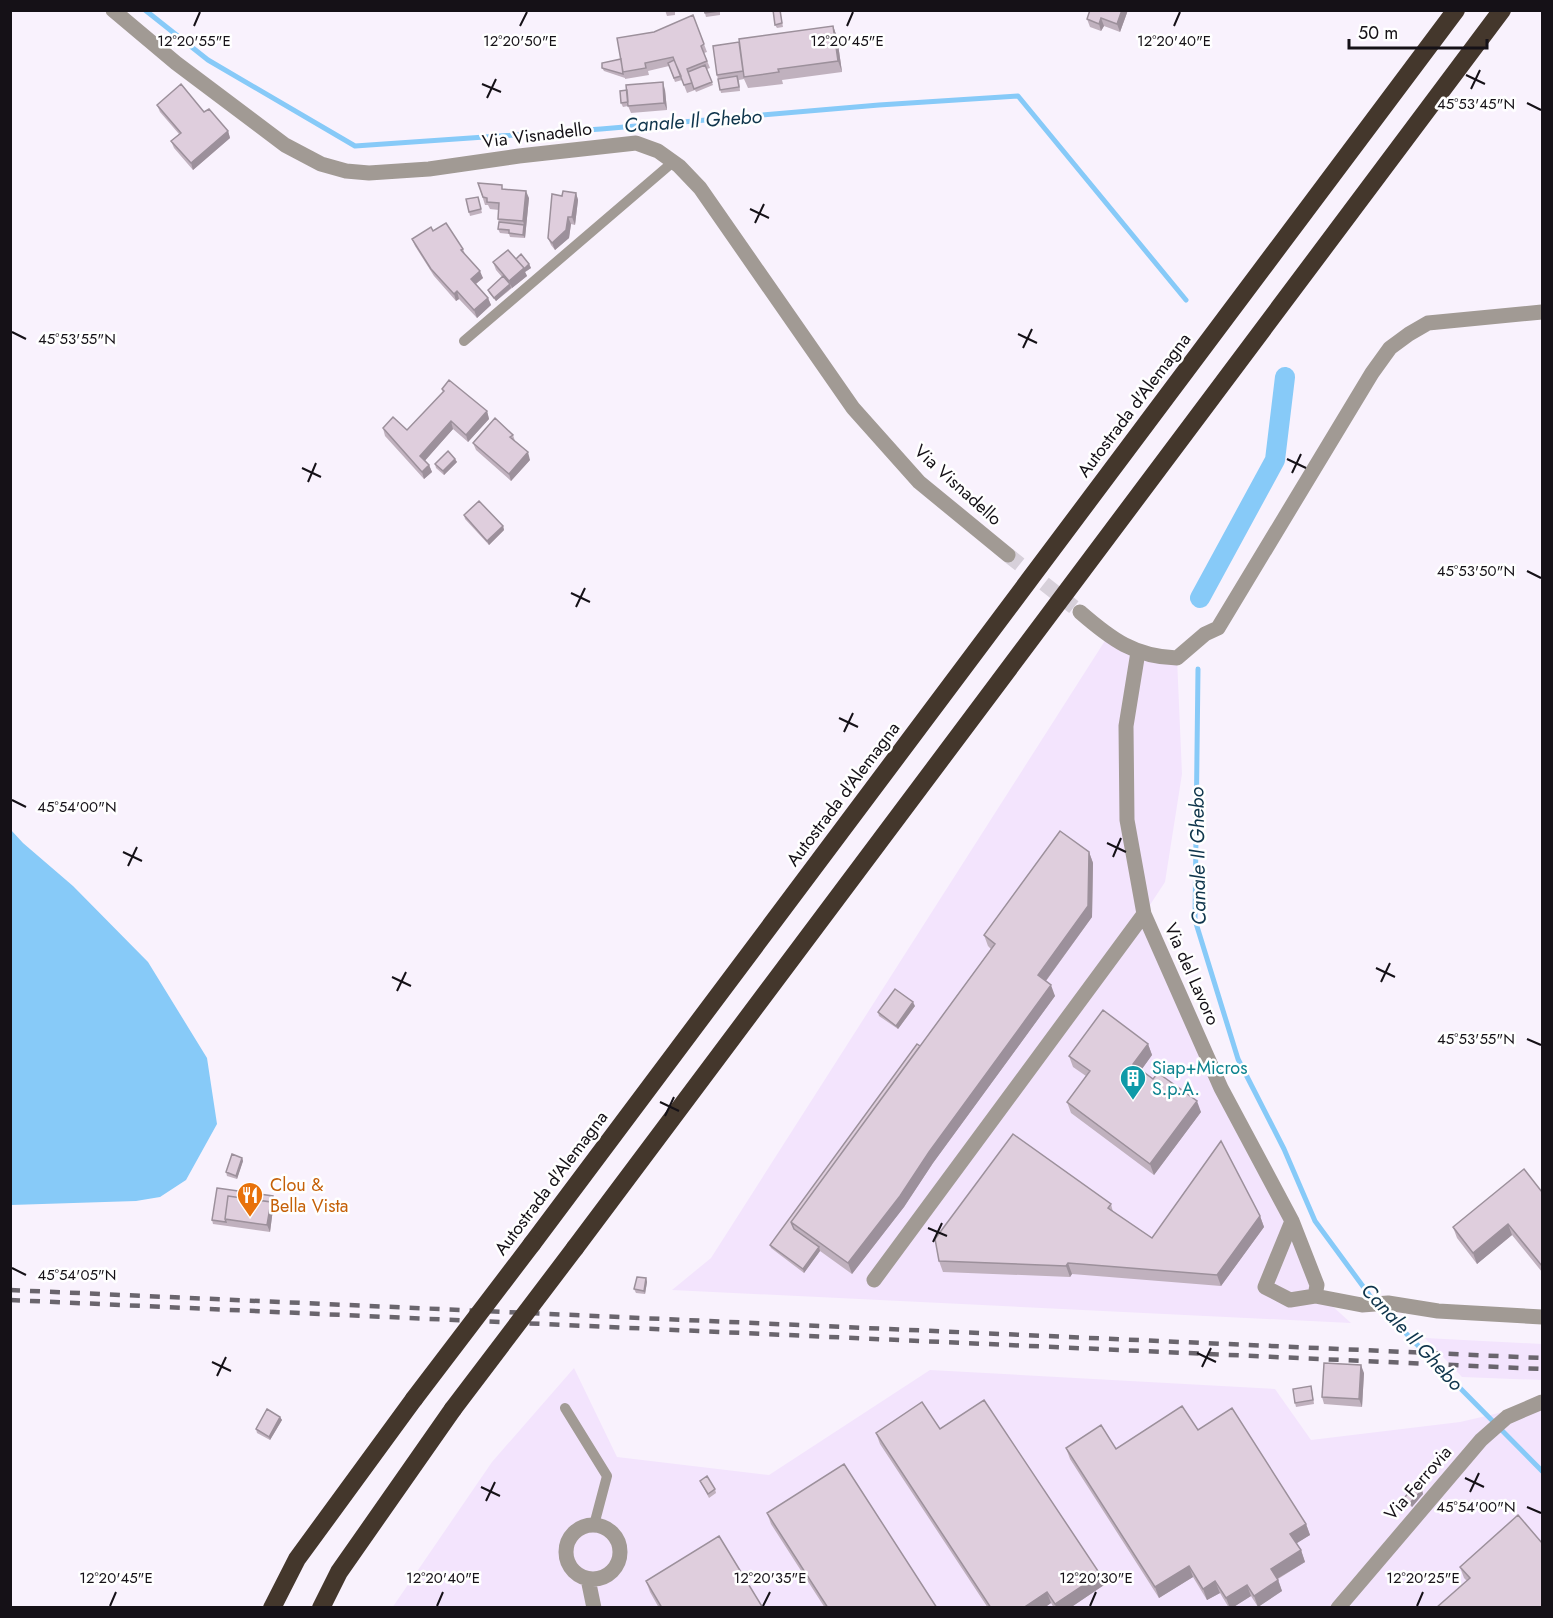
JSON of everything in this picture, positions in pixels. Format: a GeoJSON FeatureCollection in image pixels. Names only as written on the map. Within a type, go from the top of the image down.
{"type":"FeatureCollection","features":[{"type":"Feature","properties":{"kind":"highway","name":"Autostrada d'Alemagna"},"geometry":{"type":"LineString","coordinates":[[272,1608],[297,1559],[414,1399],[1456,10]]}},
{"type":"Feature","properties":{"kind":"highway"},"geometry":{"type":"LineString","coordinates":[[321,1608],[339,1572],[453,1409],[1502,10]]}},
{"type":"Feature","properties":{"kind":"street","name":"Via Visnadello"},"geometry":{"type":"LineString","coordinates":[[113,10],[176,63],[285,145],[321,164],[346,171],[369,173],[409,170],[636,143],[658,151],[700,188],[853,408],[919,482],[1008,555]]}},
{"type":"Feature","properties":{"kind":"street"},"geometry":{"type":"LineString","coordinates":[[1080,612],[1108,636],[1138,652],[1162,658],[1177,658],[1205,634],[1218,628],[1372,373],[1390,348],[1428,323],[1542,312]]}},
{"type":"Feature","properties":{"kind":"street","name":"Via del Lavoro"},"geometry":{"type":"LineString","coordinates":[[1138,652],[1126,726],[1127,820],[1144,914],[1221,1088],[1292,1221],[1317,1285],[1315,1296]]}},
{"type":"Feature","properties":{"kind":"street"},"geometry":{"type":"LineString","coordinates":[[874,1280],[1144,914]]}},
{"type":"Feature","properties":{"kind":"street"},"geometry":{"type":"LineString","coordinates":[[1292,1221],[1265,1287],[1290,1300],[1315,1296],[1362,1305],[1388,1303],[1438,1311],[1542,1317]]}},
{"type":"Feature","properties":{"kind":"street","name":"Via Ferrovia"},"geometry":{"type":"LineString","coordinates":[[1338,1608],[1490,1431],[1507,1417],[1542,1402]]}},
{"type":"Feature","properties":{"kind":"street"},"geometry":{"type":"LineString","coordinates":[[594,1525],[603,1527],[617,1538],[620,1555],[618,1564],[605,1577],[588,1578],[573,1570],[568,1562],[567,1544],[578,1530],[594,1525]]}},
{"type":"Feature","properties":{"kind":"street"},"geometry":{"type":"LineString","coordinates":[[588,1578],[594,1608]]}},
{"type":"Feature","properties":{"kind":"lane"},"geometry":{"type":"LineString","coordinates":[[464,340],[673,162]]}},
{"type":"Feature","properties":{"kind":"lane"},"geometry":{"type":"LineString","coordinates":[[564,1408],[607,1476],[594,1525]]}},
{"type":"Feature","properties":{"kind":"shaded area"},"geometry":{"type":"Polygon","coordinates":[[[1108,636],[1177,658],[1182,774],[1165,882],[1144,914],[1320,1295],[1351,1323],[672,1290],[711,1258],[1108,636]]]}},
{"type":"Feature","properties":{"kind":"shaded area"},"geometry":{"type":"Polygon","coordinates":[[[1425,1338],[1542,1344],[1542,1380],[1462,1377],[1425,1338]]]}},
{"type":"Feature","properties":{"kind":"shaded area"},"geometry":{"type":"Polygon","coordinates":[[[574,1368],[617,1457],[769,1475],[930,1370],[1275,1389],[1311,1440],[1460,1422],[1542,1403],[1542,1607],[392,1608],[492,1462],[574,1368]]]}},
{"type":"Feature","properties":{"kind":"water"},"geometry":{"type":"Polygon","coordinates":[[[11,830],[73,886],[148,962],[207,1058],[217,1124],[186,1180],[160,1197],[136,1201],[11,1205],[11,830]]]}},
{"type":"Feature","properties":{"kind":"building"},"geometry":{"type":"Polygon","coordinates":[[[704,10],[719,10],[719,11],[705,13],[704,10]]]}},
{"type":"Feature","properties":{"kind":"building"},"geometry":{"type":"Polygon","coordinates":[[[773,10],[780,10],[782,23],[775,25],[773,10]]]}},
{"type":"Feature","properties":{"kind":"building"},"geometry":{"type":"Polygon","coordinates":[[[1090,10],[1122,10],[1117,24],[1101,18],[1099,24],[1087,19],[1090,10]]]}},
{"type":"Feature","properties":{"kind":"building"},"geometry":{"type":"Polygon","coordinates":[[[693,15],[704,44],[701,46],[707,61],[687,69],[692,83],[684,85],[673,57],[645,63],[646,68],[623,72],[617,38],[654,32],[693,15]]]}},
{"type":"Feature","properties":{"kind":"building"},"geometry":{"type":"Polygon","coordinates":[[[833,26],[838,61],[778,69],[779,72],[744,77],[739,39],[833,26]]]}},
{"type":"Feature","properties":{"kind":"building"},"geometry":{"type":"Polygon","coordinates":[[[739,42],[743,71],[717,75],[713,46],[739,42]]]}},
{"type":"Feature","properties":{"kind":"building"},"geometry":{"type":"Polygon","coordinates":[[[621,59],[623,74],[602,68],[602,63],[621,59]]]}},
{"type":"Feature","properties":{"kind":"building"},"geometry":{"type":"Polygon","coordinates":[[[674,60],[681,76],[674,78],[668,63],[674,60]]]}},
{"type":"Feature","properties":{"kind":"building"},"geometry":{"type":"Polygon","coordinates":[[[705,65],[712,82],[694,89],[688,72],[705,65]]]}},
{"type":"Feature","properties":{"kind":"building"},"geometry":{"type":"Polygon","coordinates":[[[737,76],[739,87],[720,90],[718,79],[737,76]]]}},
{"type":"Feature","properties":{"kind":"building"},"geometry":{"type":"Polygon","coordinates":[[[663,82],[664,103],[628,106],[626,85],[663,82]]]}},
{"type":"Feature","properties":{"kind":"building"},"geometry":{"type":"Polygon","coordinates":[[[181,84],[204,112],[209,109],[228,131],[191,163],[171,141],[181,133],[157,105],[181,84]]]}},
{"type":"Feature","properties":{"kind":"building"},"geometry":{"type":"Polygon","coordinates":[[[627,90],[628,102],[621,103],[620,91],[627,90]]]}},
{"type":"Feature","properties":{"kind":"building"},"geometry":{"type":"Polygon","coordinates":[[[478,183],[502,185],[502,189],[526,191],[523,221],[498,219],[499,203],[487,202],[478,183]]]}},
{"type":"Feature","properties":{"kind":"building"},"geometry":{"type":"Polygon","coordinates":[[[563,191],[576,193],[572,217],[568,217],[566,230],[552,243],[548,238],[552,194],[562,196],[563,191]]]}},
{"type":"Feature","properties":{"kind":"building"},"geometry":{"type":"Polygon","coordinates":[[[478,197],[481,209],[469,212],[466,199],[478,197]]]}},
{"type":"Feature","properties":{"kind":"building"},"geometry":{"type":"Polygon","coordinates":[[[499,222],[524,225],[523,235],[498,229],[499,222]]]}},
{"type":"Feature","properties":{"kind":"building"},"geometry":{"type":"Polygon","coordinates":[[[446,223],[463,249],[461,250],[480,271],[471,279],[488,298],[474,310],[457,291],[454,294],[431,269],[412,239],[431,227],[433,231],[446,223]]]}},
{"type":"Feature","properties":{"kind":"building"},"geometry":{"type":"Polygon","coordinates":[[[508,250],[524,268],[509,281],[493,262],[508,250]]]}},
{"type":"Feature","properties":{"kind":"building"},"geometry":{"type":"Polygon","coordinates":[[[521,254],[529,264],[523,270],[524,268],[516,259],[521,254]]]}},
{"type":"Feature","properties":{"kind":"building"},"geometry":{"type":"Polygon","coordinates":[[[503,276],[510,284],[494,298],[488,290],[503,276]]]}},
{"type":"Feature","properties":{"kind":"building"},"geometry":{"type":"Polygon","coordinates":[[[449,380],[487,411],[466,435],[451,421],[420,456],[429,465],[422,472],[383,428],[393,417],[407,430],[444,391],[442,389],[449,380]]]}},
{"type":"Feature","properties":{"kind":"building"},"geometry":{"type":"Polygon","coordinates":[[[495,418],[513,435],[510,437],[528,452],[509,474],[473,443],[495,418]]]}},
{"type":"Feature","properties":{"kind":"building"},"geometry":{"type":"Polygon","coordinates":[[[448,451],[455,459],[443,471],[435,464],[448,451]]]}},
{"type":"Feature","properties":{"kind":"building"},"geometry":{"type":"Polygon","coordinates":[[[479,501],[503,526],[487,541],[464,515],[479,501]]]}},
{"type":"Feature","properties":{"kind":"building"},"geometry":{"type":"Polygon","coordinates":[[[1060,831],[1089,852],[1088,906],[1038,975],[1051,985],[929,1152],[900,1196],[848,1263],[791,1222],[995,944],[984,935],[1060,831]]]}},
{"type":"Feature","properties":{"kind":"building"},"geometry":{"type":"Polygon","coordinates":[[[895,989],[913,1002],[896,1026],[878,1012],[895,989]]]}},
{"type":"Feature","properties":{"kind":"building","name":"Siap+Micros S.p.A."},"geometry":{"type":"Polygon","coordinates":[[[1103,1010],[1148,1044],[1133,1064],[1153,1079],[1158,1073],[1197,1101],[1150,1164],[1067,1102],[1090,1071],[1069,1056],[1103,1010]]]}},
{"type":"Feature","properties":{"kind":"building"},"geometry":{"type":"Polygon","coordinates":[[[917,1044],[920,1046],[791,1222],[794,1229],[819,1247],[803,1269],[770,1245],[917,1044]]]}},
{"type":"Feature","properties":{"kind":"building"},"geometry":{"type":"Polygon","coordinates":[[[1013,1134],[1111,1204],[1108,1208],[1152,1238],[1221,1141],[1260,1216],[1217,1275],[1068,1263],[1066,1266],[939,1261],[935,1239],[1013,1134]]]}},
{"type":"Feature","properties":{"kind":"building"},"geometry":{"type":"Polygon","coordinates":[[[232,1154],[242,1158],[236,1176],[226,1172],[232,1154]]]}},
{"type":"Feature","properties":{"kind":"building"},"geometry":{"type":"Polygon","coordinates":[[[1524,1169],[1542,1192],[1542,1266],[1508,1224],[1473,1253],[1453,1227],[1524,1169]]]}},
{"type":"Feature","properties":{"kind":"building"},"geometry":{"type":"Polygon","coordinates":[[[217,1188],[273,1196],[272,1205],[271,1202],[228,1196],[226,1222],[212,1220],[217,1188]]]}},
{"type":"Feature","properties":{"kind":"building","name":"Clou & Bella Vista"},"geometry":{"type":"Polygon","coordinates":[[[228,1196],[271,1202],[267,1225],[225,1219],[228,1196]]]}},
{"type":"Feature","properties":{"kind":"building"},"geometry":{"type":"Polygon","coordinates":[[[637,1277],[646,1278],[644,1291],[634,1289],[637,1277]]]}},
{"type":"Feature","properties":{"kind":"building"},"geometry":{"type":"Polygon","coordinates":[[[1324,1363],[1361,1365],[1359,1399],[1322,1397],[1324,1363]]]}},
{"type":"Feature","properties":{"kind":"building"},"geometry":{"type":"Polygon","coordinates":[[[1311,1386],[1313,1400],[1295,1403],[1293,1389],[1311,1386]]]}},
{"type":"Feature","properties":{"kind":"building"},"geometry":{"type":"Polygon","coordinates":[[[984,1400],[1100,1574],[1055,1604],[1047,1592],[1023,1608],[991,1608],[876,1433],[922,1402],[940,1429],[984,1400]]]}},
{"type":"Feature","properties":{"kind":"building"},"geometry":{"type":"Polygon","coordinates":[[[1182,1406],[1198,1430],[1232,1408],[1306,1524],[1290,1534],[1301,1550],[1271,1569],[1278,1580],[1254,1596],[1247,1585],[1226,1598],[1215,1581],[1203,1589],[1189,1566],[1155,1587],[1066,1448],[1101,1425],[1116,1449],[1182,1406]]]}},
{"type":"Feature","properties":{"kind":"building"},"geometry":{"type":"Polygon","coordinates":[[[267,1409],[280,1417],[269,1437],[256,1429],[267,1409]]]}},
{"type":"Feature","properties":{"kind":"building"},"geometry":{"type":"Polygon","coordinates":[[[844,1464],[937,1608],[828,1608],[767,1513],[844,1464]]]}},
{"type":"Feature","properties":{"kind":"building"},"geometry":{"type":"Polygon","coordinates":[[[707,1476],[715,1489],[708,1494],[700,1481],[707,1476]]]}},
{"type":"Feature","properties":{"kind":"building"},"geometry":{"type":"Polygon","coordinates":[[[1416,1485],[1422,1490],[1410,1503],[1404,1498],[1416,1485]]]}},
{"type":"Feature","properties":{"kind":"building"},"geometry":{"type":"Polygon","coordinates":[[[1518,1515],[1542,1543],[1542,1608],[1436,1608],[1470,1578],[1460,1567],[1518,1515]]]}},
{"type":"Feature","properties":{"kind":"building"},"geometry":{"type":"Polygon","coordinates":[[[719,1536],[763,1608],[662,1608],[646,1581],[719,1536]]]}},
{"type":"Feature","properties":{"kind":"waterway","name":"Canale Il Ghebo"},"geometry":{"type":"LineString","coordinates":[[145,10],[208,60],[355,146],[1018,96],[1186,300]]}},
{"type":"Feature","properties":{"kind":"waterway","name":"Canale Il Ghebo"},"geometry":{"type":"LineString","coordinates":[[1200,598],[1275,460],[1285,377]]}},
{"type":"Feature","properties":{"kind":"waterway","name":"Canale Il Ghebo"},"geometry":{"type":"LineString","coordinates":[[1198,669],[1195,920],[1238,1059],[1284,1149],[1315,1221],[1373,1300],[1542,1471]]}},
{"type":"Feature","properties":{"kind":"tunnel"},"geometry":{"type":"LineString","coordinates":[[1008,555],[1080,612]]}},
{"type":"Feature","properties":{"kind":"railway"},"geometry":{"type":"LineString","coordinates":[[10,1290],[1542,1358]]}},
{"type":"Feature","properties":{"kind":"railway"},"geometry":{"type":"LineString","coordinates":[[10,1300],[1542,1369]]}},
{"type":"Feature","properties":{"kind":"place","name":"Siap+Micros S.p.A."},"geometry":{"type":"Point","coordinates":[1133,1101]}},
{"type":"Feature","properties":{"kind":"place","name":"Clou & Bella Vista"},"geometry":{"type":"Point","coordinates":[250,1218]}}]}
